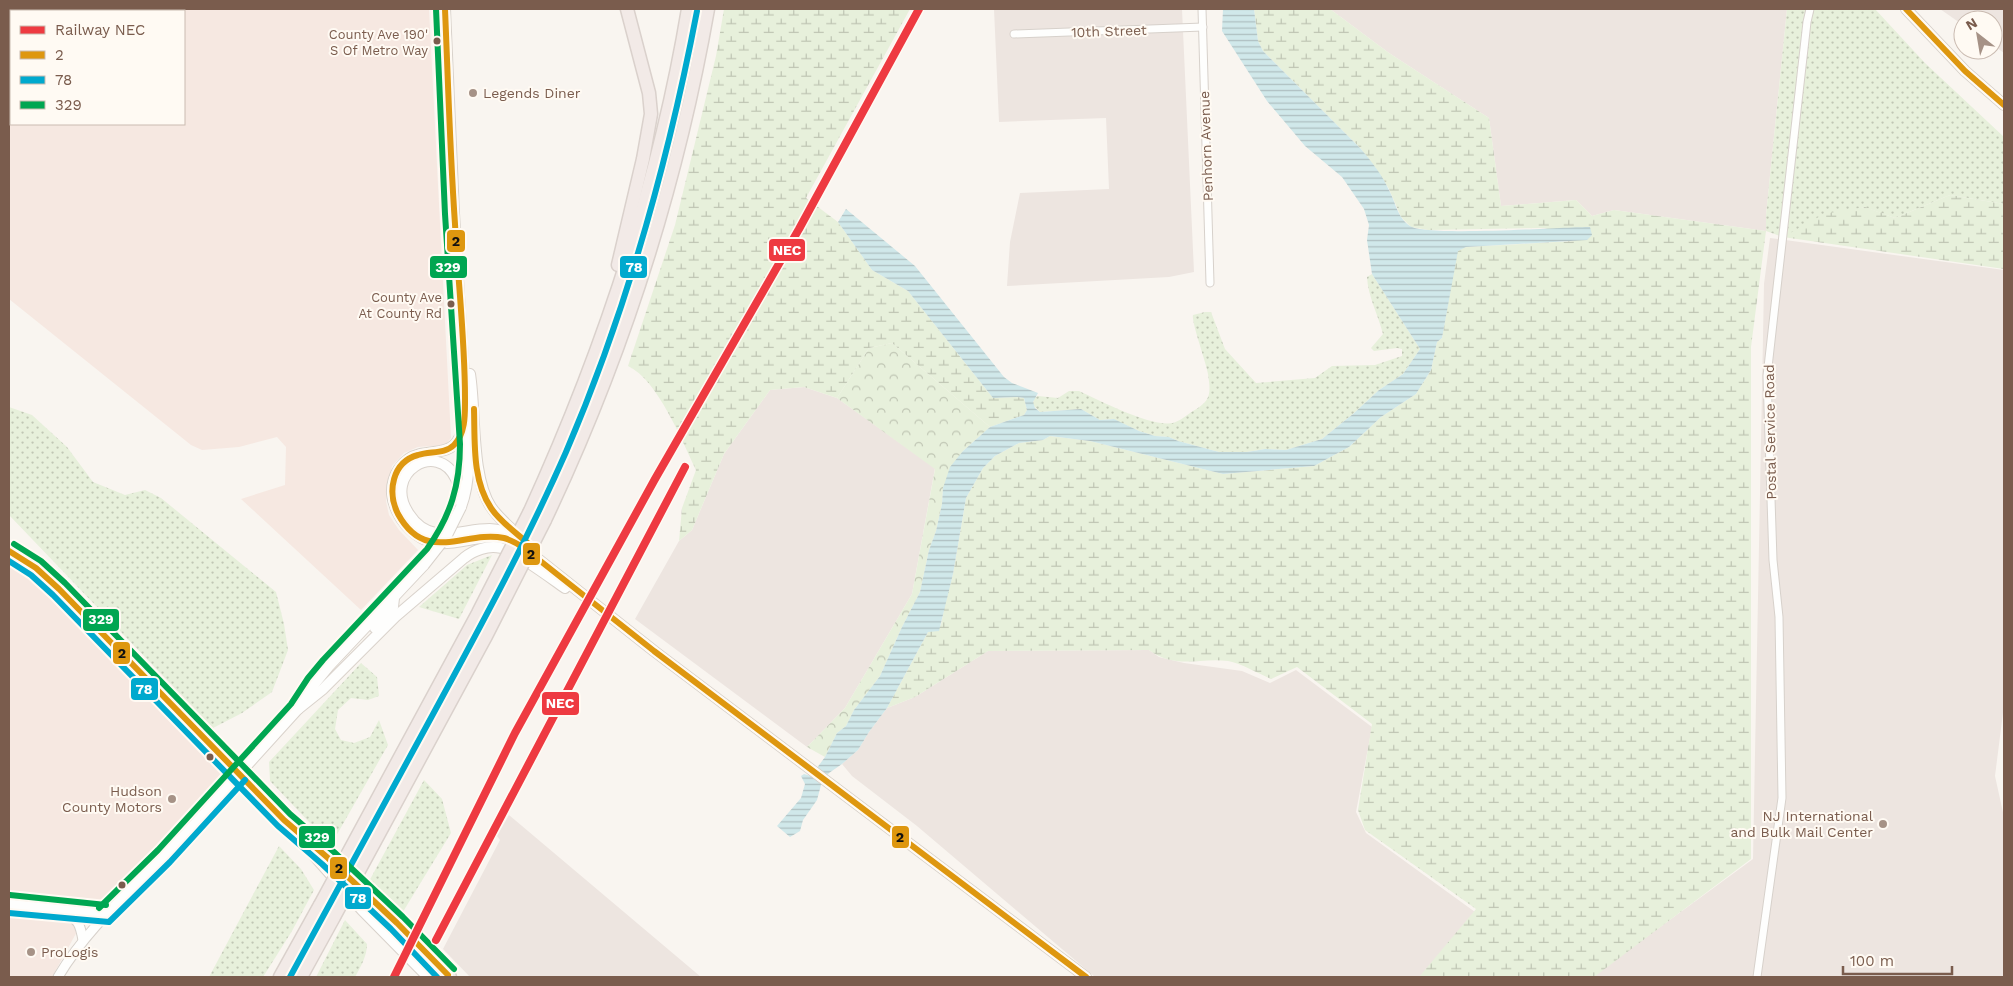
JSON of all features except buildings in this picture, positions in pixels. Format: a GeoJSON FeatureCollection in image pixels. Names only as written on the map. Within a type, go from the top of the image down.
{"type":"FeatureCollection","features":[{"type":"Feature","properties":{"kind":"highway"},"geometry":{"type":"LineString","coordinates":[[607,322],[616,269],[643,159],[651,114],[647,87],[627,9]]}},
{"type":"Feature","properties":{"kind":"highway"},"geometry":{"type":"LineString","coordinates":[[280,977],[482,606],[530,511],[566,430],[607,322],[633,243],[671,98],[688,9]]}},
{"type":"Feature","properties":{"kind":"highway"},"geometry":{"type":"LineString","coordinates":[[301,977],[489,631],[545,520],[598,398],[642,272],[677,152],[708,9]]}},
{"type":"Feature","properties":{"kind":"main road"},"geometry":{"type":"LineString","coordinates":[[239,774],[298,709],[315,683],[330,666],[442,544],[464,497],[469,458],[454,214],[445,9]]}},
{"type":"Feature","properties":{"kind":"main road"},"geometry":{"type":"LineString","coordinates":[[1906,9],[1959,65],[2004,105]]}},
{"type":"Feature","properties":{"kind":"main road"},"geometry":{"type":"LineString","coordinates":[[462,338],[472,390],[478,467],[483,494],[498,515],[549,562],[568,583]]}},
{"type":"Feature","properties":{"kind":"main road"},"geometry":{"type":"LineString","coordinates":[[465,387],[464,415],[459,439],[455,445],[447,449],[413,456],[400,467],[392,485],[396,509],[410,529],[428,540],[448,544],[499,538],[510,540],[524,548]]}},
{"type":"Feature","properties":{"kind":"main road"},"geometry":{"type":"LineString","coordinates":[[460,507],[455,478],[442,465],[434,462],[421,462],[411,468],[405,475],[402,484],[403,502],[410,517],[424,529],[436,533],[450,534],[488,529],[501,530],[510,534],[524,548],[619,624],[1086,977]]}},
{"type":"Feature","properties":{"kind":"main road"},"geometry":{"type":"LineString","coordinates":[[338,672],[380,630],[426,590],[469,554],[486,548],[499,547],[508,550],[619,624]]}},
{"type":"Feature","properties":{"kind":"main road"},"geometry":{"type":"LineString","coordinates":[[9,550],[36,568],[59,589],[284,820],[328,858],[397,923],[449,976]]}},
{"type":"Feature","properties":{"kind":"main road"},"geometry":{"type":"LineString","coordinates":[[298,709],[323,689],[338,672],[393,607],[394,598]]}},
{"type":"Feature","properties":{"kind":"main road"},"geometry":{"type":"LineString","coordinates":[[284,820],[321,866],[428,977]]}},
{"type":"Feature","properties":{"kind":"street","name":"Penhorn Avenue"},"geometry":{"type":"LineString","coordinates":[[1202,9],[1210,283]]}},
{"type":"Feature","properties":{"kind":"street","name":"Postal Service Road"},"geometry":{"type":"LineString","coordinates":[[1757,977],[1782,798],[1779,617],[1773,560],[1767,376],[1810,9]]}},
{"type":"Feature","properties":{"kind":"street","name":"10th Street"},"geometry":{"type":"LineString","coordinates":[[1014,34],[1203,27]]}},
{"type":"Feature","properties":{"kind":"street"},"geometry":{"type":"LineString","coordinates":[[58,977],[84,940],[106,914],[164,856],[239,774]]}},
{"type":"Feature","properties":{"kind":"street"},"geometry":{"type":"LineString","coordinates":[[9,904],[106,914]]}},
{"type":"Feature","properties":{"kind":"street"},"geometry":{"type":"LineString","coordinates":[[63,910],[77,920],[84,940]]}},
{"type":"Feature","properties":{"kind":"shaded area"},"geometry":{"type":"Polygon","coordinates":[[[9,9],[429,9],[451,438],[445,445],[418,447],[404,453],[392,466],[386,501],[389,515],[399,530],[418,550],[361,610],[241,499],[285,485],[286,447],[277,437],[239,447],[202,450],[191,445],[9,299],[9,9]]]}},
{"type":"Feature","properties":{"kind":"shaded area"},"geometry":{"type":"Polygon","coordinates":[[[994,9],[1182,9],[1194,272],[1169,277],[1007,286],[1010,242],[1020,193],[1109,189],[1106,118],[999,122],[994,9]]]}},
{"type":"Feature","properties":{"kind":"shaded area"},"geometry":{"type":"Polygon","coordinates":[[[1330,9],[1787,9],[1766,215],[1766,231],[1614,210],[1592,216],[1576,200],[1501,206],[1489,118],[1389,53],[1330,9]]]}},
{"type":"Feature","properties":{"kind":"shaded area"},"geometry":{"type":"Polygon","coordinates":[[[1940,9],[2004,9],[2004,53],[2003,10],[1953,10],[1953,18],[1940,9]]]}},
{"type":"Feature","properties":{"kind":"shaded area","name":"NJ International and Bulk Mail Center"},"geometry":{"type":"Polygon","coordinates":[[[1770,238],[2004,270],[2004,705],[1995,776],[2004,817],[2004,977],[1592,977],[1753,859],[1764,284],[1770,238]]]}},
{"type":"Feature","properties":{"kind":"shaded area"},"geometry":{"type":"Polygon","coordinates":[[[804,387],[837,398],[935,468],[912,594],[845,708],[807,747],[635,619],[679,541],[692,530],[724,454],[770,390],[804,387]]]}},
{"type":"Feature","properties":{"kind":"shaded area"},"geometry":{"type":"Polygon","coordinates":[[[9,542],[43,563],[162,675],[213,728],[228,776],[173,836],[105,899],[79,928],[52,977],[9,977],[9,542]]]}},
{"type":"Feature","properties":{"kind":"shaded area"},"geometry":{"type":"Polygon","coordinates":[[[1149,650],[1159,657],[1184,663],[1242,671],[1270,683],[1296,670],[1372,727],[1356,812],[1366,833],[1475,912],[1420,977],[1095,977],[917,826],[852,776],[842,764],[858,750],[887,708],[915,697],[988,651],[1149,650]]]}},
{"type":"Feature","properties":{"kind":"shaded area"},"geometry":{"type":"Polygon","coordinates":[[[509,815],[701,977],[470,977],[443,949],[500,840],[497,836],[509,815]]]}},
{"type":"Feature","properties":{"kind":"green space"},"geometry":{"type":"Polygon","coordinates":[[[724,9],[910,9],[806,198],[838,222],[872,270],[908,291],[993,398],[1024,398],[1027,410],[1024,415],[990,427],[892,343],[869,348],[837,398],[804,387],[770,390],[724,454],[692,530],[679,541],[682,508],[696,470],[659,397],[639,373],[628,366],[675,225],[716,56],[724,9]]]}},
{"type":"Feature","properties":{"kind":"green space"},"geometry":{"type":"Polygon","coordinates":[[[1254,9],[1330,9],[1389,53],[1489,118],[1501,206],[1576,200],[1592,216],[1614,210],[1766,231],[1751,347],[1751,859],[1594,977],[1419,977],[1476,909],[1365,830],[1358,810],[1372,724],[1297,667],[1271,679],[1233,662],[1169,660],[1149,650],[988,651],[915,697],[887,708],[928,632],[941,625],[953,574],[966,498],[983,468],[995,456],[1019,443],[1043,440],[1050,436],[1090,441],[1223,474],[1314,466],[1349,447],[1381,417],[1416,394],[1431,370],[1437,342],[1442,338],[1457,251],[1466,247],[1575,241],[1545,228],[1428,230],[1411,227],[1401,217],[1389,189],[1361,149],[1263,51],[1258,41],[1254,9]]]}},
{"type":"Feature","properties":{"kind":"green space"},"geometry":{"type":"Polygon","coordinates":[[[1787,9],[1875,9],[1925,63],[2004,137],[2004,204],[1950,195],[1895,218],[1864,207],[1783,237],[1766,231],[1766,215],[1787,9]]]}},
{"type":"Feature","properties":{"kind":"green space"},"geometry":{"type":"Polygon","coordinates":[[[1950,195],[2004,204],[2004,269],[1783,237],[1824,214],[1865,207],[1895,218],[1950,195]]]}},
{"type":"Feature","properties":{"kind":"green space"},"geometry":{"type":"Polygon","coordinates":[[[1372,274],[1420,349],[1403,374],[1379,390],[1322,439],[1286,450],[1265,449],[1247,452],[1219,452],[1169,437],[1155,436],[1113,419],[1100,420],[1081,409],[1040,412],[1033,405],[1034,398],[1038,396],[1058,398],[1069,391],[1079,391],[1112,407],[1152,421],[1173,423],[1178,421],[1203,404],[1209,392],[1208,374],[1193,319],[1193,315],[1205,312],[1211,312],[1225,349],[1256,383],[1315,378],[1332,366],[1375,365],[1402,356],[1402,349],[1374,351],[1371,348],[1383,334],[1368,284],[1367,277],[1372,274]]]}},
{"type":"Feature","properties":{"kind":"green space"},"geometry":{"type":"Polygon","coordinates":[[[892,343],[990,427],[963,451],[943,488],[942,504],[920,592],[880,676],[854,710],[846,726],[837,733],[825,757],[807,747],[845,708],[912,594],[935,469],[837,398],[869,348],[892,343]]]}},
{"type":"Feature","properties":{"kind":"green space"},"geometry":{"type":"Polygon","coordinates":[[[9,407],[32,415],[67,447],[93,482],[125,495],[145,490],[161,498],[276,592],[288,650],[272,692],[242,713],[213,728],[9,515],[9,407]]]}},
{"type":"Feature","properties":{"kind":"green space"},"geometry":{"type":"Polygon","coordinates":[[[492,555],[459,619],[419,607],[467,565],[492,555]]]}},
{"type":"Feature","properties":{"kind":"green space"},"geometry":{"type":"Polygon","coordinates":[[[361,663],[377,677],[379,696],[368,700],[351,698],[338,710],[335,729],[341,740],[354,743],[370,737],[379,720],[388,745],[331,845],[270,781],[269,762],[361,663]]]}},
{"type":"Feature","properties":{"kind":"green space"},"geometry":{"type":"Polygon","coordinates":[[[424,780],[442,799],[451,833],[401,915],[367,885],[424,780]]]}},
{"type":"Feature","properties":{"kind":"green space"},"geometry":{"type":"Polygon","coordinates":[[[279,846],[301,869],[314,890],[292,931],[263,977],[209,977],[279,846]]]}},
{"type":"Feature","properties":{"kind":"green space"},"geometry":{"type":"Polygon","coordinates":[[[345,920],[367,944],[365,957],[355,977],[316,977],[345,920]]]}},
{"type":"Feature","properties":{"kind":"water"},"geometry":{"type":"Polygon","coordinates":[[[1223,9],[1254,9],[1258,41],[1263,51],[1361,149],[1380,174],[1399,214],[1410,226],[1441,231],[1590,227],[1592,235],[1587,240],[1466,247],[1458,251],[1442,338],[1437,342],[1431,370],[1416,394],[1381,417],[1349,447],[1314,466],[1223,474],[1090,441],[1050,436],[1043,440],[1019,443],[995,456],[983,468],[966,498],[953,574],[939,631],[928,632],[887,708],[858,750],[829,773],[821,785],[817,800],[803,820],[800,831],[790,837],[777,826],[801,798],[805,784],[801,776],[804,774],[811,776],[825,757],[837,733],[846,726],[854,710],[880,676],[920,592],[942,504],[943,488],[950,467],[963,451],[990,427],[1024,415],[1027,410],[1024,398],[993,398],[908,291],[872,270],[838,222],[846,209],[915,266],[1004,377],[1012,383],[1038,393],[1033,402],[1035,408],[1040,412],[1081,409],[1100,420],[1114,419],[1139,431],[1155,436],[1169,437],[1219,452],[1247,452],[1265,449],[1286,450],[1322,439],[1379,390],[1403,374],[1420,349],[1372,274],[1367,240],[1369,225],[1364,209],[1342,177],[1305,146],[1267,101],[1222,31],[1223,9]]]}},
{"type":"Feature","properties":{"kind":"rail line","name":"NEC"},"geometry":{"type":"LineString","coordinates":[[394,977],[515,733],[655,479],[799,229],[919,9]]}},
{"type":"Feature","properties":{"kind":"rail line","name":"NEC"},"geometry":{"type":"LineString","coordinates":[[436,940],[685,467]]}},
{"type":"Feature","properties":{"kind":"transit line","name":"329"},"geometry":{"type":"LineString","coordinates":[[99,908],[158,850],[291,704],[308,678],[323,660],[427,549],[448,512],[456,486],[460,444],[445,214],[436,9]]}},
{"type":"Feature","properties":{"kind":"transit line","name":"2"},"geometry":{"type":"LineString","coordinates":[[445,9],[456,246],[464,354],[465,416],[461,435],[454,445],[446,450],[418,455],[409,459],[397,471],[394,479],[393,496],[398,514],[409,529],[421,538],[433,542],[489,537],[504,538],[524,548],[654,651],[1086,977]]}},
{"type":"Feature","properties":{"kind":"transit line","name":"2"},"geometry":{"type":"LineString","coordinates":[[1906,9],[1965,71],[2004,105]]}},
{"type":"Feature","properties":{"kind":"transit line","name":"78"},"geometry":{"type":"LineString","coordinates":[[290,977],[485,618],[535,519],[566,452],[608,344],[644,235],[673,124],[697,11]]}},
{"type":"Feature","properties":{"kind":"transit line","name":"2"},"geometry":{"type":"LineString","coordinates":[[474,409],[476,460],[480,485],[491,508],[500,519],[531,546]]}},
{"type":"Feature","properties":{"kind":"transit line","name":"329"},"geometry":{"type":"LineString","coordinates":[[14,544],[41,561],[65,583],[290,814],[334,852],[403,917],[454,969]]}},
{"type":"Feature","properties":{"kind":"transit line","name":"2"},"geometry":{"type":"LineString","coordinates":[[9,551],[36,568],[59,589],[284,820],[328,858],[397,923],[448,975]]}},
{"type":"Feature","properties":{"kind":"transit line","name":"78"},"geometry":{"type":"LineString","coordinates":[[9,561],[31,575],[53,595],[278,826],[322,864],[391,929],[437,977]]}},
{"type":"Feature","properties":{"kind":"transit line","name":"78"},"geometry":{"type":"LineString","coordinates":[[9,913],[109,922],[170,862],[245,780]]}},
{"type":"Feature","properties":{"kind":"transit line","name":"329"},"geometry":{"type":"LineString","coordinates":[[10,895],[106,905]]}},
{"type":"Feature","properties":{"kind":"place","name":"County Ave 190' S Of Metro Way"},"geometry":{"type":"Point","coordinates":[437,41]}},
{"type":"Feature","properties":{"kind":"place","name":"Legends Diner"},"geometry":{"type":"Point","coordinates":[473,93]}},
{"type":"Feature","properties":{"kind":"place","name":"County Ave At County Rd"},"geometry":{"type":"Point","coordinates":[451,304]}},
{"type":"Feature","properties":{"kind":"place","name":"Hudson County Motors"},"geometry":{"type":"Point","coordinates":[172,799]}},
{"type":"Feature","properties":{"kind":"place","name":"NJ International and Bulk Mail Center"},"geometry":{"type":"Point","coordinates":[1883,824]}},
{"type":"Feature","properties":{"kind":"place","name":"ProLogis"},"geometry":{"type":"Point","coordinates":[31,952]}}]}
